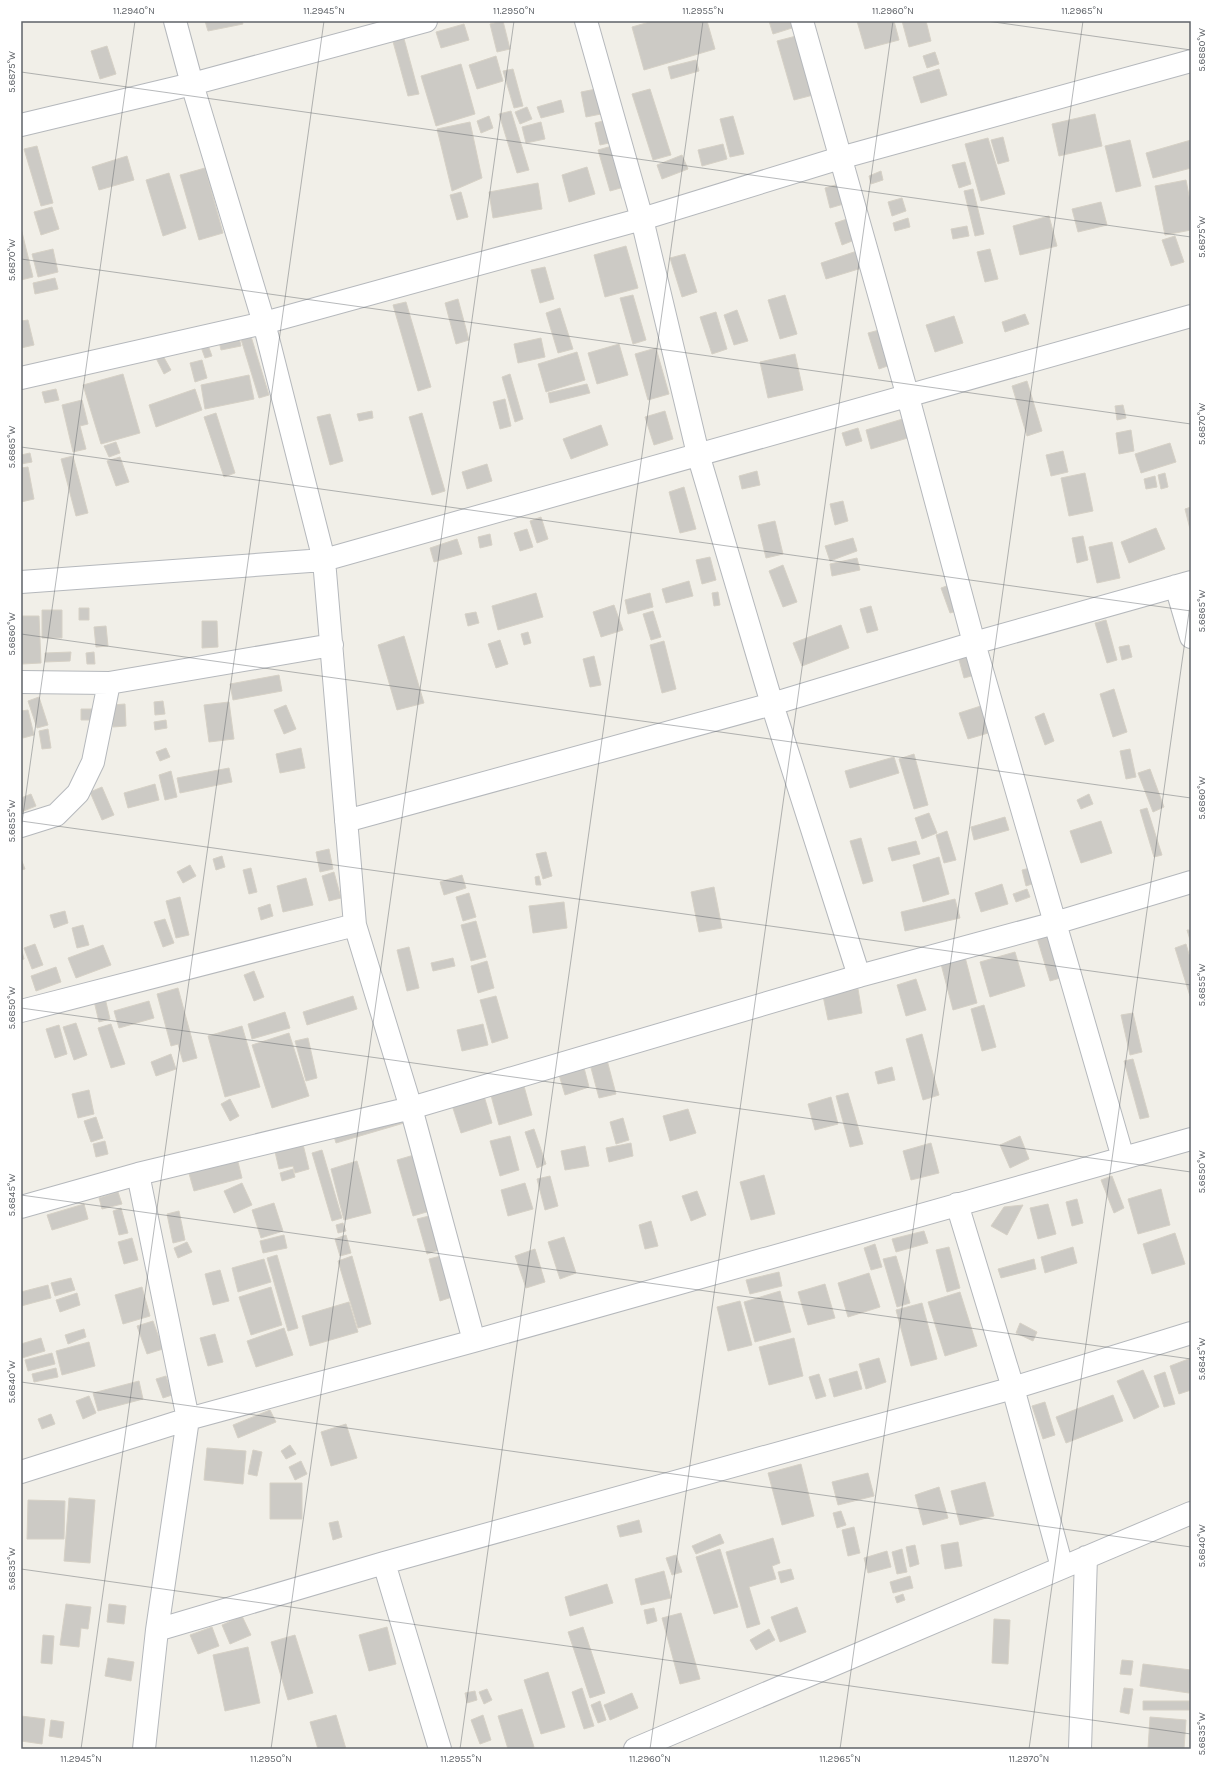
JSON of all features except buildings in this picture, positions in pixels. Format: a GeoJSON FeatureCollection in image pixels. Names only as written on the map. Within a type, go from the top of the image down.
{"type":"FeatureCollection","features":[{"type":"Feature","properties":{"kind":"street"},"geometry":{"type":"LineString","coordinates":[[175,21],[192,84],[264,323],[324,560],[355,925],[412,1108],[474,1341]]}},
{"type":"Feature","properties":{"kind":"street"},"geometry":{"type":"LineString","coordinates":[[21,125],[192,84],[426,21]]}},
{"type":"Feature","properties":{"kind":"street"},"geometry":{"type":"LineString","coordinates":[[586,21],[642,219],[698,454],[772,704],[859,976]]}},
{"type":"Feature","properties":{"kind":"street"},"geometry":{"type":"LineString","coordinates":[[802,21],[908,397],[974,643],[1123,1158]]}},
{"type":"Feature","properties":{"kind":"street"},"geometry":{"type":"LineString","coordinates":[[21,378],[264,323],[642,219],[840,158],[1191,61]]}},
{"type":"Feature","properties":{"kind":"street"},"geometry":{"type":"LineString","coordinates":[[21,582],[324,560],[698,454],[908,397],[1191,316]]}},
{"type":"Feature","properties":{"kind":"street"},"geometry":{"type":"LineString","coordinates":[[346,822],[772,704],[974,643],[1183,584],[1191,637]]}},
{"type":"Feature","properties":{"kind":"street"},"geometry":{"type":"LineString","coordinates":[[21,682],[109,684],[332,645]]}},
{"type":"Feature","properties":{"kind":"street"},"geometry":{"type":"LineString","coordinates":[[21,826],[56,815],[78,793],[93,762],[109,684]]}},
{"type":"Feature","properties":{"kind":"street"},"geometry":{"type":"LineString","coordinates":[[21,1207],[138,1174],[412,1108],[859,976],[1056,923],[1191,882]]}},
{"type":"Feature","properties":{"kind":"street"},"geometry":{"type":"LineString","coordinates":[[21,1011],[355,925]]}},
{"type":"Feature","properties":{"kind":"street"},"geometry":{"type":"LineString","coordinates":[[21,1472],[188,1419],[474,1341],[1191,1139]]}},
{"type":"Feature","properties":{"kind":"street"},"geometry":{"type":"LineString","coordinates":[[138,1174],[188,1419],[157,1630],[144,1749]]}},
{"type":"Feature","properties":{"kind":"street"},"geometry":{"type":"LineString","coordinates":[[957,1204],[1012,1388],[1062,1567]]}},
{"type":"Feature","properties":{"kind":"street"},"geometry":{"type":"LineString","coordinates":[[157,1630],[384,1563],[1012,1388],[1191,1333]]}},
{"type":"Feature","properties":{"kind":"street"},"geometry":{"type":"LineString","coordinates":[[635,1749],[1191,1513]]}},
{"type":"Feature","properties":{"kind":"street"},"geometry":{"type":"LineString","coordinates":[[1080,1749],[1086,1557]]}},
{"type":"Feature","properties":{"kind":"street"},"geometry":{"type":"LineString","coordinates":[[384,1563],[440,1749]]}}]}
